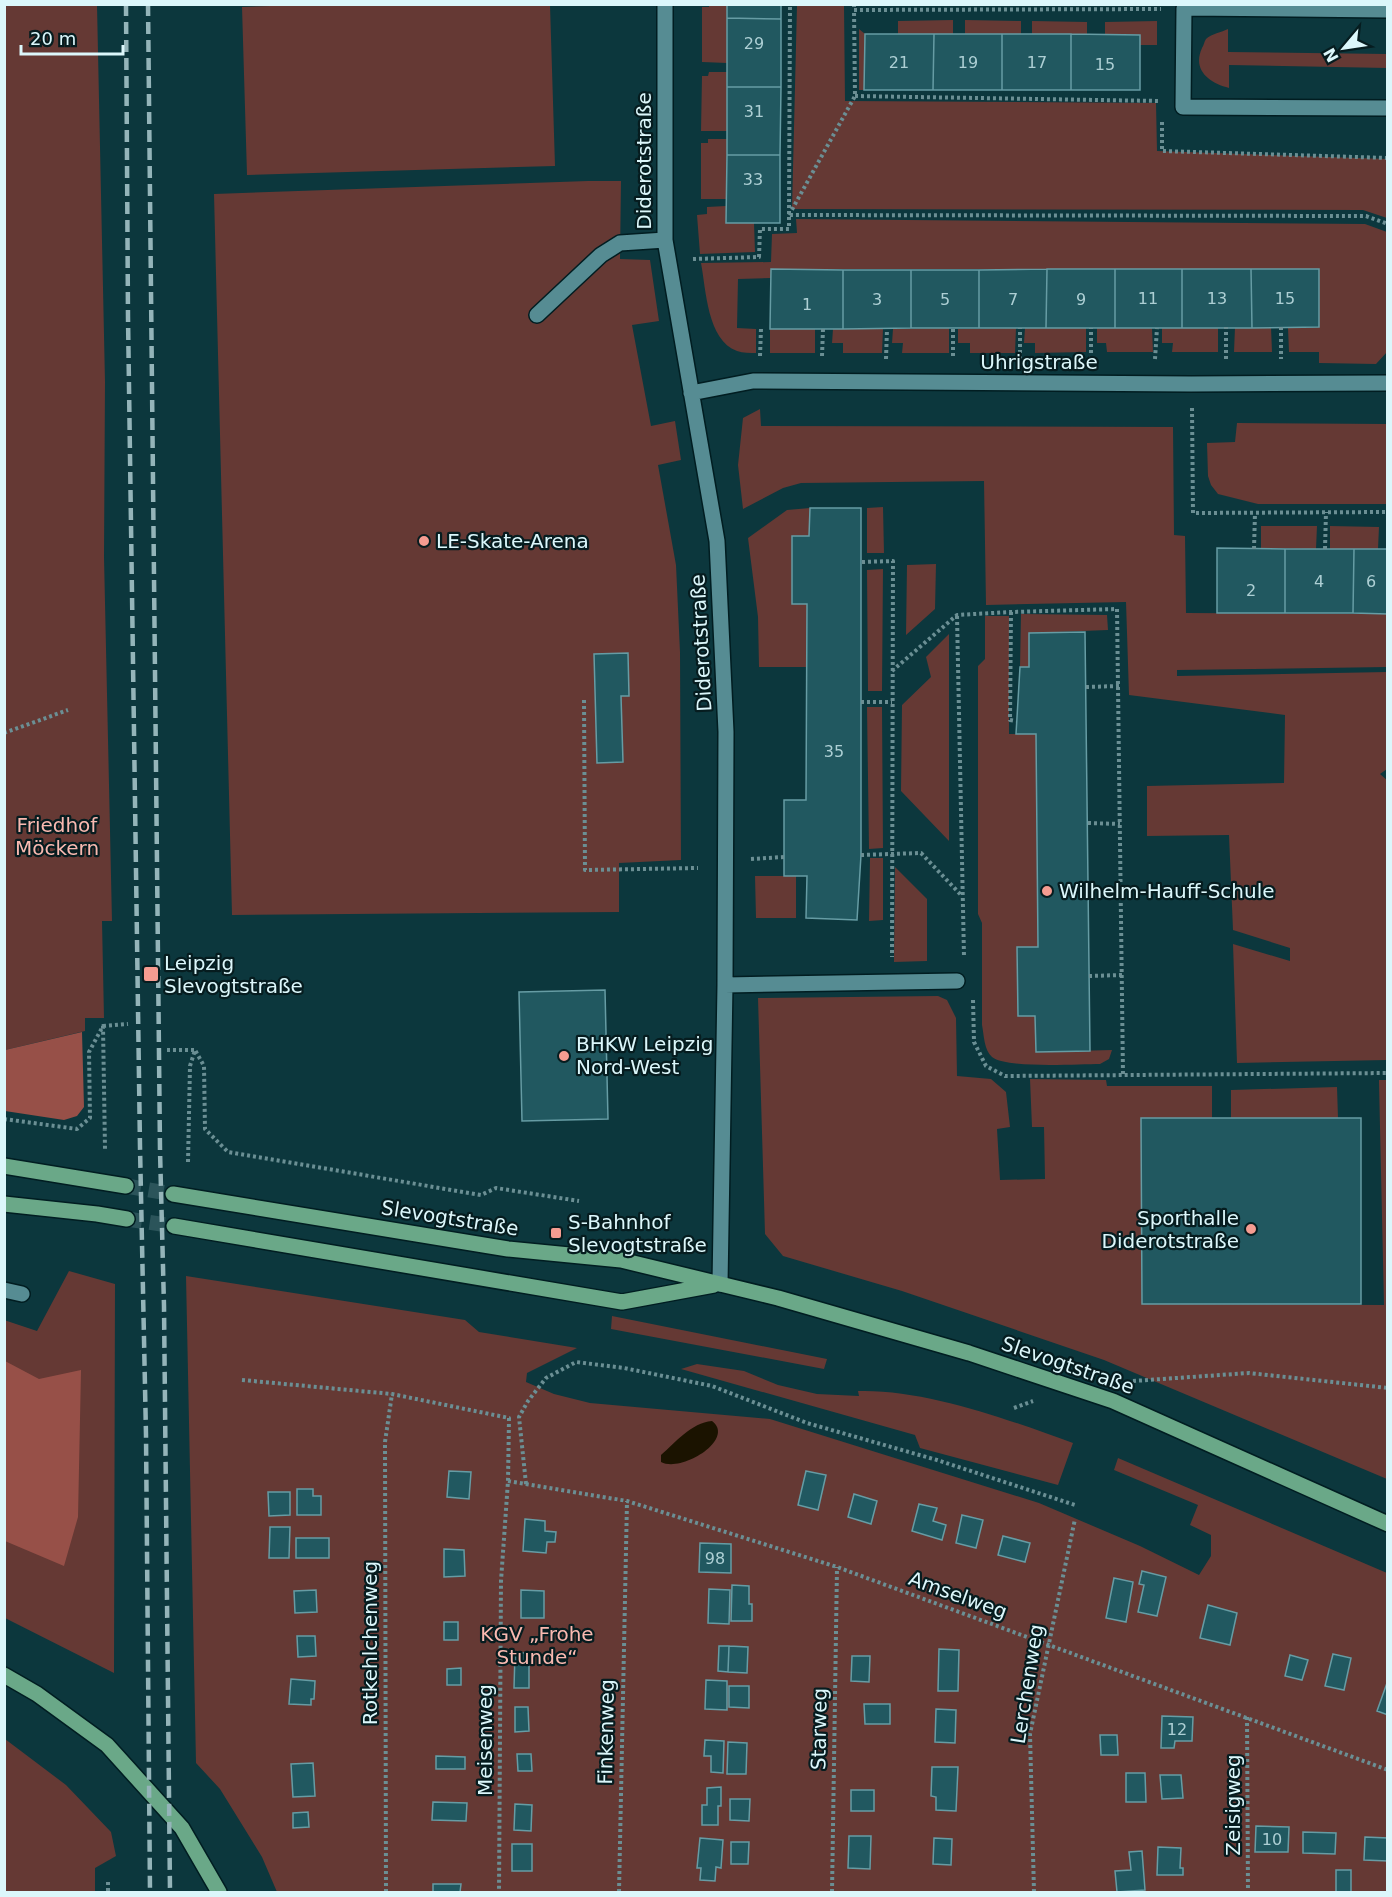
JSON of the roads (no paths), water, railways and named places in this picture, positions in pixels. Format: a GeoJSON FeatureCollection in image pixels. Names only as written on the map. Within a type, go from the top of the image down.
{"type":"FeatureCollection","features":[{"type":"Feature","properties":{"kind":"main road"},"geometry":{"type":"LineString","coordinates":[[4,1166],[126,1186]]}},
{"type":"Feature","properties":{"kind":"main road","name":"Slevogtstraße"},"geometry":{"type":"LineString","coordinates":[[173,1194],[508,1249],[621,1260],[778,1298],[958,1349],[1113,1401],[1388,1524]]}},
{"type":"Feature","properties":{"kind":"main road"},"geometry":{"type":"LineString","coordinates":[[4,1204],[126,1219]]}},
{"type":"Feature","properties":{"kind":"main road","name":"Slevogtstraße"},"geometry":{"type":"LineString","coordinates":[[174,1226],[622,1302],[720,1284]]}},
{"type":"Feature","properties":{"kind":"main road"},"geometry":{"type":"LineString","coordinates":[[4,1675],[37,1694],[107,1745],[182,1828],[219,1893]]}},
{"type":"Feature","properties":{"kind":"street","name":"Diderotstraße"},"geometry":{"type":"LineString","coordinates":[[665,4],[665,240],[717,541],[726,732],[720,1284]]}},
{"type":"Feature","properties":{"kind":"street"},"geometry":{"type":"LineString","coordinates":[[1388,10],[1184,8],[1184,107],[1388,108]]}},
{"type":"Feature","properties":{"kind":"street"},"geometry":{"type":"LineString","coordinates":[[537,315],[601,255],[620,243],[665,240]]}},
{"type":"Feature","properties":{"kind":"street","name":"Uhrigstraße"},"geometry":{"type":"LineString","coordinates":[[691,393],[753,381],[1388,383]]}},
{"type":"Feature","properties":{"kind":"street"},"geometry":{"type":"LineString","coordinates":[[724,986],[892,982],[961,983]]}},
{"type":"Feature","properties":{"kind":"street"},"geometry":{"type":"LineString","coordinates":[[4,1290],[22,1294]]}},
{"type":"Feature","properties":{"kind":"tunnel"},"geometry":{"type":"LineString","coordinates":[[126,1186],[173,1194]]}},
{"type":"Feature","properties":{"kind":"tunnel"},"geometry":{"type":"LineString","coordinates":[[127,1219],[174,1226]]}},
{"type":"Feature","properties":{"kind":"railway"},"geometry":{"type":"LineString","coordinates":[[126,4],[128,317],[146,1435],[150,1892]]}},
{"type":"Feature","properties":{"kind":"railway"},"geometry":{"type":"LineString","coordinates":[[148,4],[170,1892]]}},
{"type":"Feature","properties":{"kind":"place","name":"LE-Skate-Arena"},"geometry":{"type":"Point","coordinates":[424,541]}},
{"type":"Feature","properties":{"kind":"place","name":"Wilhelm-Hauff-Schule"},"geometry":{"type":"Point","coordinates":[1047,891]}},
{"type":"Feature","properties":{"kind":"place","name":"Leipzig Slevogtstraße"},"geometry":{"type":"Point","coordinates":[151,974]}},
{"type":"Feature","properties":{"kind":"place","name":"BHKW Leipzig Nord-West"},"geometry":{"type":"Point","coordinates":[564,1056]}},
{"type":"Feature","properties":{"kind":"place","name":"Sporthalle Diderotstraße"},"geometry":{"type":"Point","coordinates":[1251,1229]}},
{"type":"Feature","properties":{"kind":"place","name":"S-Bahnhof Slevogtstraße"},"geometry":{"type":"Point","coordinates":[556,1233]}},
{"type":"Feature","properties":{"kind":"park label","name":"Friedhof Möckern"},"geometry":{"type":"Point","coordinates":[57,836]}},
{"type":"Feature","properties":{"kind":"park label","name":"KGV „Frohe Stunde“"},"geometry":{"type":"Point","coordinates":[537,1646]}}]}
